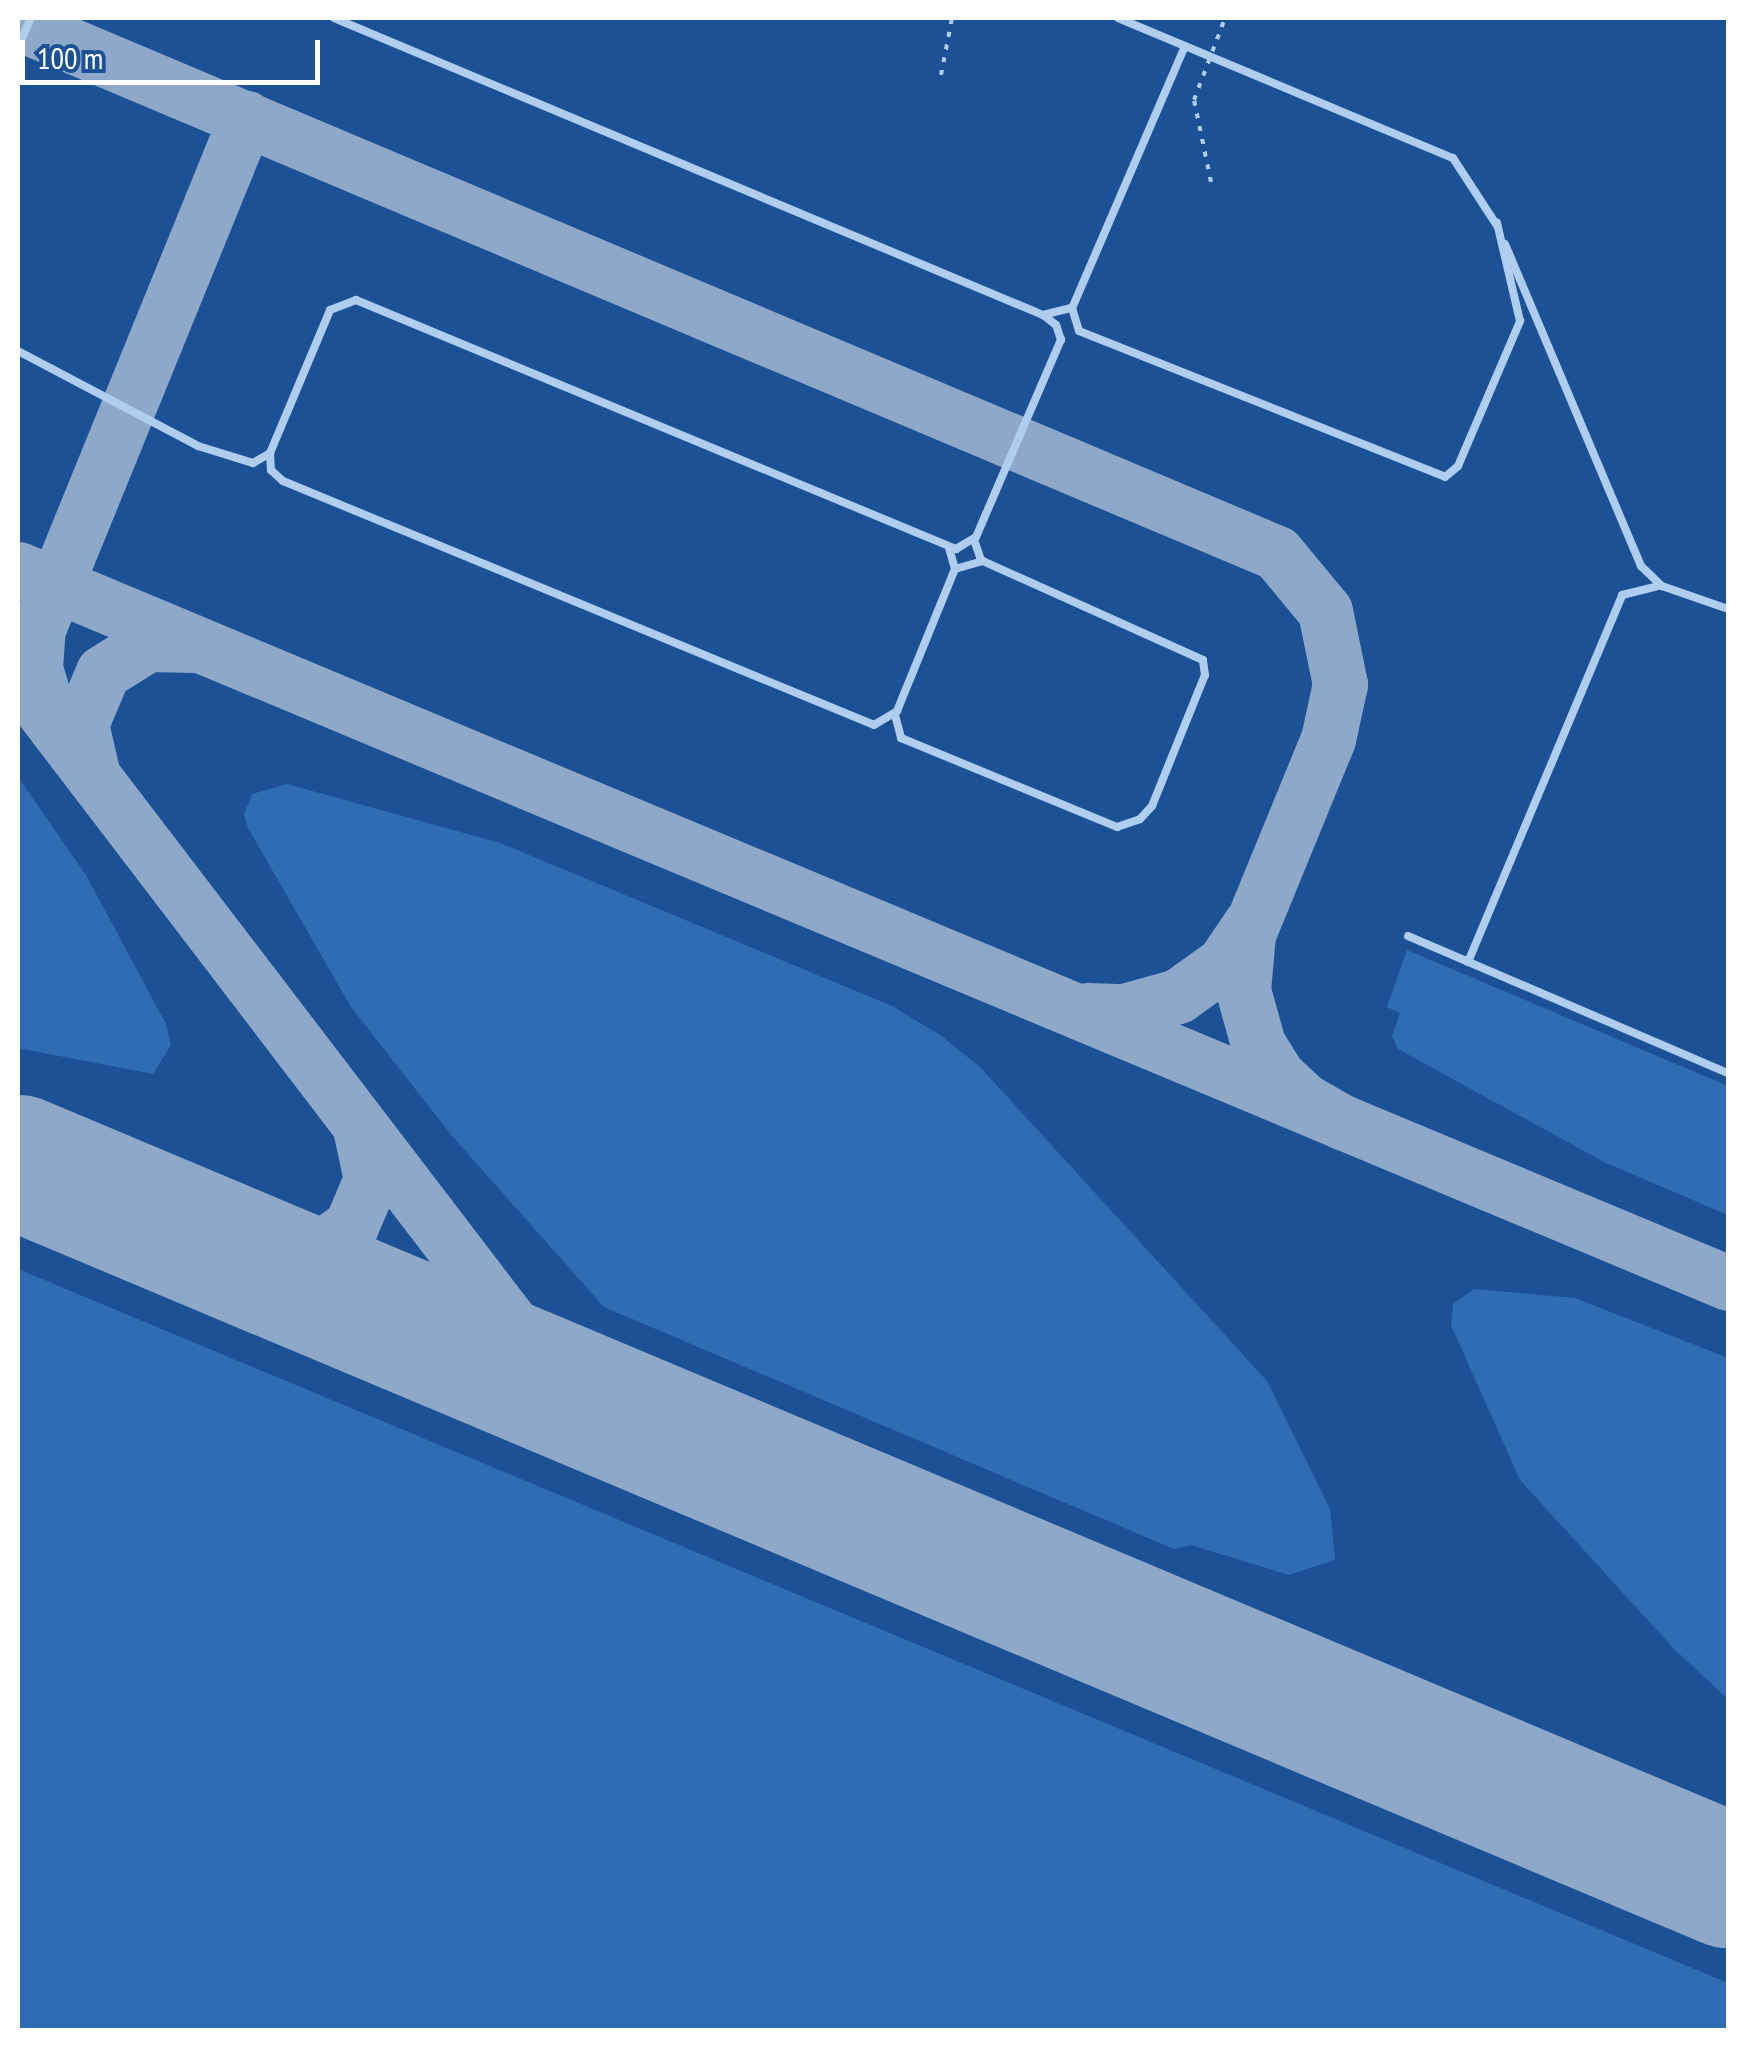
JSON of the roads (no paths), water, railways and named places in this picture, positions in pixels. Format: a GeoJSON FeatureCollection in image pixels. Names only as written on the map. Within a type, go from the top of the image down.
{"type":"FeatureCollection","features":[{"type":"Feature","properties":{"kind":"lane"},"geometry":{"type":"LineString","coordinates":[[18,48],[30,18]]}},
{"type":"Feature","properties":{"kind":"lane"},"geometry":{"type":"LineString","coordinates":[[334,18],[1043,315],[1056,325],[1061,340],[976,536],[974,550],[983,561],[1203,660],[1206,675],[1152,806],[1135,822],[1117,827],[901,738],[893,726],[897,711],[955,569],[949,548]]}},
{"type":"Feature","properties":{"kind":"lane"},"geometry":{"type":"LineString","coordinates":[[1118,18],[1453,158],[1497,224],[1638,560],[1669,589]]}},
{"type":"Feature","properties":{"kind":"lane"},"geometry":{"type":"LineString","coordinates":[[1185,46],[1072,308],[1072,322],[1086,334],[1445,477],[1458,466],[1520,321],[1497,224]]}},
{"type":"Feature","properties":{"kind":"lane"},"geometry":{"type":"LineString","coordinates":[[897,711],[874,726],[283,481],[271,470],[270,453],[330,310],[356,300],[949,548],[963,548],[976,536]]}},
{"type":"Feature","properties":{"kind":"lane"},"geometry":{"type":"LineString","coordinates":[[1043,315],[1072,308]]}},
{"type":"Feature","properties":{"kind":"lane"},"geometry":{"type":"LineString","coordinates":[[1061,340],[1086,334]]}},
{"type":"Feature","properties":{"kind":"lane"},"geometry":{"type":"LineString","coordinates":[[18,351],[198,446],[246,464],[270,453]]}},
{"type":"Feature","properties":{"kind":"lane"},"geometry":{"type":"LineString","coordinates":[[955,569],[983,561]]}},
{"type":"Feature","properties":{"kind":"lane"},"geometry":{"type":"LineString","coordinates":[[1468,962],[1622,595],[1641,586],[1669,589],[1728,609]]}},
{"type":"Feature","properties":{"kind":"lane"},"geometry":{"type":"LineString","coordinates":[[1408,936],[1728,1073]]}}]}
